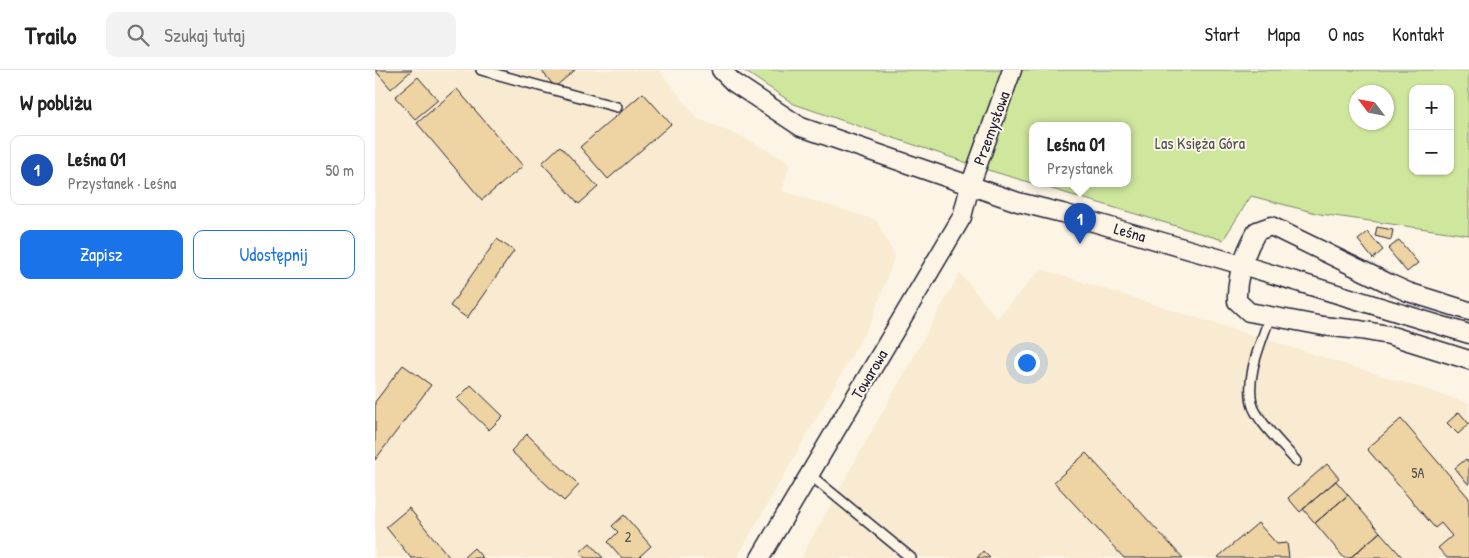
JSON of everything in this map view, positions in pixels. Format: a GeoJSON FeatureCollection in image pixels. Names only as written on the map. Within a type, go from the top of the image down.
{"type":"FeatureCollection","features":[{"type":"Feature","properties":{"kind":"street","name":"Leśna"},"geometry":{"type":"LineString","coordinates":[[721,70],[733,82],[801,127],[1018,202],[1062,212],[1469,334]]}},
{"type":"Feature","properties":{"kind":"street","name":"Przemysłowa"},"geometry":{"type":"LineString","coordinates":[[970,186],[1012,70]]}},
{"type":"Feature","properties":{"kind":"street","name":"Towarowa"},"geometry":{"type":"LineString","coordinates":[[760,558],[962,217],[970,186]]}},
{"type":"Feature","properties":{"kind":"street"},"geometry":{"type":"LineString","coordinates":[[1469,311],[1407,292],[1271,226],[1257,231],[1248,246],[1237,284],[1237,301],[1249,312],[1323,326],[1389,335],[1469,360]]}},
{"type":"Feature","properties":{"kind":"lane"},"geometry":{"type":"LineString","coordinates":[[481,70],[617,108]]}},
{"type":"Feature","properties":{"kind":"lane"},"geometry":{"type":"LineString","coordinates":[[1270,316],[1251,374],[1252,404],[1265,425],[1296,461]]}},
{"type":"Feature","properties":{"kind":"lane"},"geometry":{"type":"LineString","coordinates":[[810,475],[911,558]]}},
{"type":"Feature","properties":{"kind":"shaded area"},"geometry":{"type":"Polygon","coordinates":[[[375,70],[659,70],[697,118],[745,138],[790,163],[782,191],[876,220],[895,256],[872,320],[737,558],[375,558],[375,70]]]}},
{"type":"Feature","properties":{"kind":"shaded area"},"geometry":{"type":"Polygon","coordinates":[[[1041,269],[1469,403],[1469,558],[801,558],[960,273],[997,318],[1041,269]]]}},
{"type":"Feature","properties":{"kind":"green space","name":"Las Księża Góra"},"geometry":{"type":"Polygon","coordinates":[[[743,70],[1469,70],[1469,235],[1320,214],[1251,196],[1223,240],[1045,187],[1131,187],[1131,122],[1029,122],[1029,182],[794,104],[743,70]]]}},
{"type":"Feature","properties":{"kind":"building"},"geometry":{"type":"Polygon","coordinates":[[[375,70],[412,70],[391,89],[375,70]]]}},
{"type":"Feature","properties":{"kind":"building"},"geometry":{"type":"Polygon","coordinates":[[[541,70],[575,70],[555,87],[541,70]]]}},
{"type":"Feature","properties":{"kind":"building"},"geometry":{"type":"Polygon","coordinates":[[[418,77],[438,100],[415,119],[395,97],[418,77]]]}},
{"type":"Feature","properties":{"kind":"building"},"geometry":{"type":"Polygon","coordinates":[[[457,89],[523,166],[482,200],[417,123],[457,89]]]}},
{"type":"Feature","properties":{"kind":"building"},"geometry":{"type":"Polygon","coordinates":[[[643,93],[671,124],[608,179],[580,147],[643,93]]]}},
{"type":"Feature","properties":{"kind":"building"},"geometry":{"type":"Polygon","coordinates":[[[560,146],[598,187],[579,204],[542,163],[560,146]]]}},
{"type":"Feature","properties":{"kind":"building"},"geometry":{"type":"Polygon","coordinates":[[[1377,227],[1393,230],[1391,240],[1375,236],[1377,227]]]}},
{"type":"Feature","properties":{"kind":"building"},"geometry":{"type":"Polygon","coordinates":[[[1368,232],[1383,250],[1373,259],[1358,240],[1368,232]]]}},
{"type":"Feature","properties":{"kind":"building"},"geometry":{"type":"Polygon","coordinates":[[[497,239],[514,251],[467,318],[450,306],[497,239]]]}},
{"type":"Feature","properties":{"kind":"building"},"geometry":{"type":"Polygon","coordinates":[[[1399,240],[1418,263],[1407,272],[1388,249],[1399,240]]]}},
{"type":"Feature","properties":{"kind":"building"},"geometry":{"type":"Polygon","coordinates":[[[403,365],[431,385],[375,460],[375,402],[403,365]]]}},
{"type":"Feature","properties":{"kind":"building"},"geometry":{"type":"Polygon","coordinates":[[[471,385],[503,416],[489,430],[457,399],[471,385]]]}},
{"type":"Feature","properties":{"kind":"building"},"geometry":{"type":"Polygon","coordinates":[[[1459,412],[1469,424],[1458,434],[1447,423],[1459,412]]]}},
{"type":"Feature","properties":{"kind":"building"},"geometry":{"type":"Polygon","coordinates":[[[1401,419],[1469,498],[1469,558],[1447,558],[1438,548],[1452,536],[1441,523],[1435,528],[1367,449],[1401,419]]]}},
{"type":"Feature","properties":{"kind":"building"},"geometry":{"type":"Polygon","coordinates":[[[527,434],[579,485],[564,501],[511,451],[527,434]]]}},
{"type":"Feature","properties":{"kind":"building"},"geometry":{"type":"Polygon","coordinates":[[[1086,453],[1183,558],[1124,558],[1054,482],[1086,453]]]}},
{"type":"Feature","properties":{"kind":"building"},"geometry":{"type":"Polygon","coordinates":[[[1466,459],[1469,463],[1469,485],[1455,468],[1466,459]]]}},
{"type":"Feature","properties":{"kind":"building"},"geometry":{"type":"Polygon","coordinates":[[[1327,464],[1339,478],[1300,512],[1288,498],[1327,464]]]}},
{"type":"Feature","properties":{"kind":"building"},"geometry":{"type":"Polygon","coordinates":[[[1336,481],[1348,495],[1315,523],[1303,509],[1336,481]]]}},
{"type":"Feature","properties":{"kind":"building"},"geometry":{"type":"Polygon","coordinates":[[[1348,495],[1380,532],[1350,558],[1344,558],[1315,523],[1348,495]]]}},
{"type":"Feature","properties":{"kind":"building"},"geometry":{"type":"Polygon","coordinates":[[[409,508],[450,558],[411,558],[386,527],[409,508]]]}},
{"type":"Feature","properties":{"kind":"building"},"geometry":{"type":"Polygon","coordinates":[[[624,515],[651,546],[640,556],[642,558],[622,558],[608,542],[618,532],[612,526],[624,515]]]}},
{"type":"Feature","properties":{"kind":"building"},"geometry":{"type":"Polygon","coordinates":[[[1258,523],[1277,544],[1287,543],[1289,558],[1218,557],[1258,523]]]}},
{"type":"Feature","properties":{"kind":"building"},"geometry":{"type":"Polygon","coordinates":[[[1380,532],[1403,558],[1350,558],[1380,532]]]}},
{"type":"Feature","properties":{"kind":"building"},"geometry":{"type":"Polygon","coordinates":[[[590,543],[603,558],[585,558],[580,552],[590,543]]]}},
{"type":"Feature","properties":{"kind":"building"},"geometry":{"type":"Polygon","coordinates":[[[474,548],[483,558],[463,558],[474,548]]]}},
{"type":"Feature","properties":{"kind":"building"},"geometry":{"type":"Polygon","coordinates":[[[983,551],[990,558],[977,558],[983,551]]]}},
{"type":"Feature","properties":{"kind":"place","name":"Leśna 01"},"geometry":{"type":"Point","coordinates":[1080,244]}}]}
